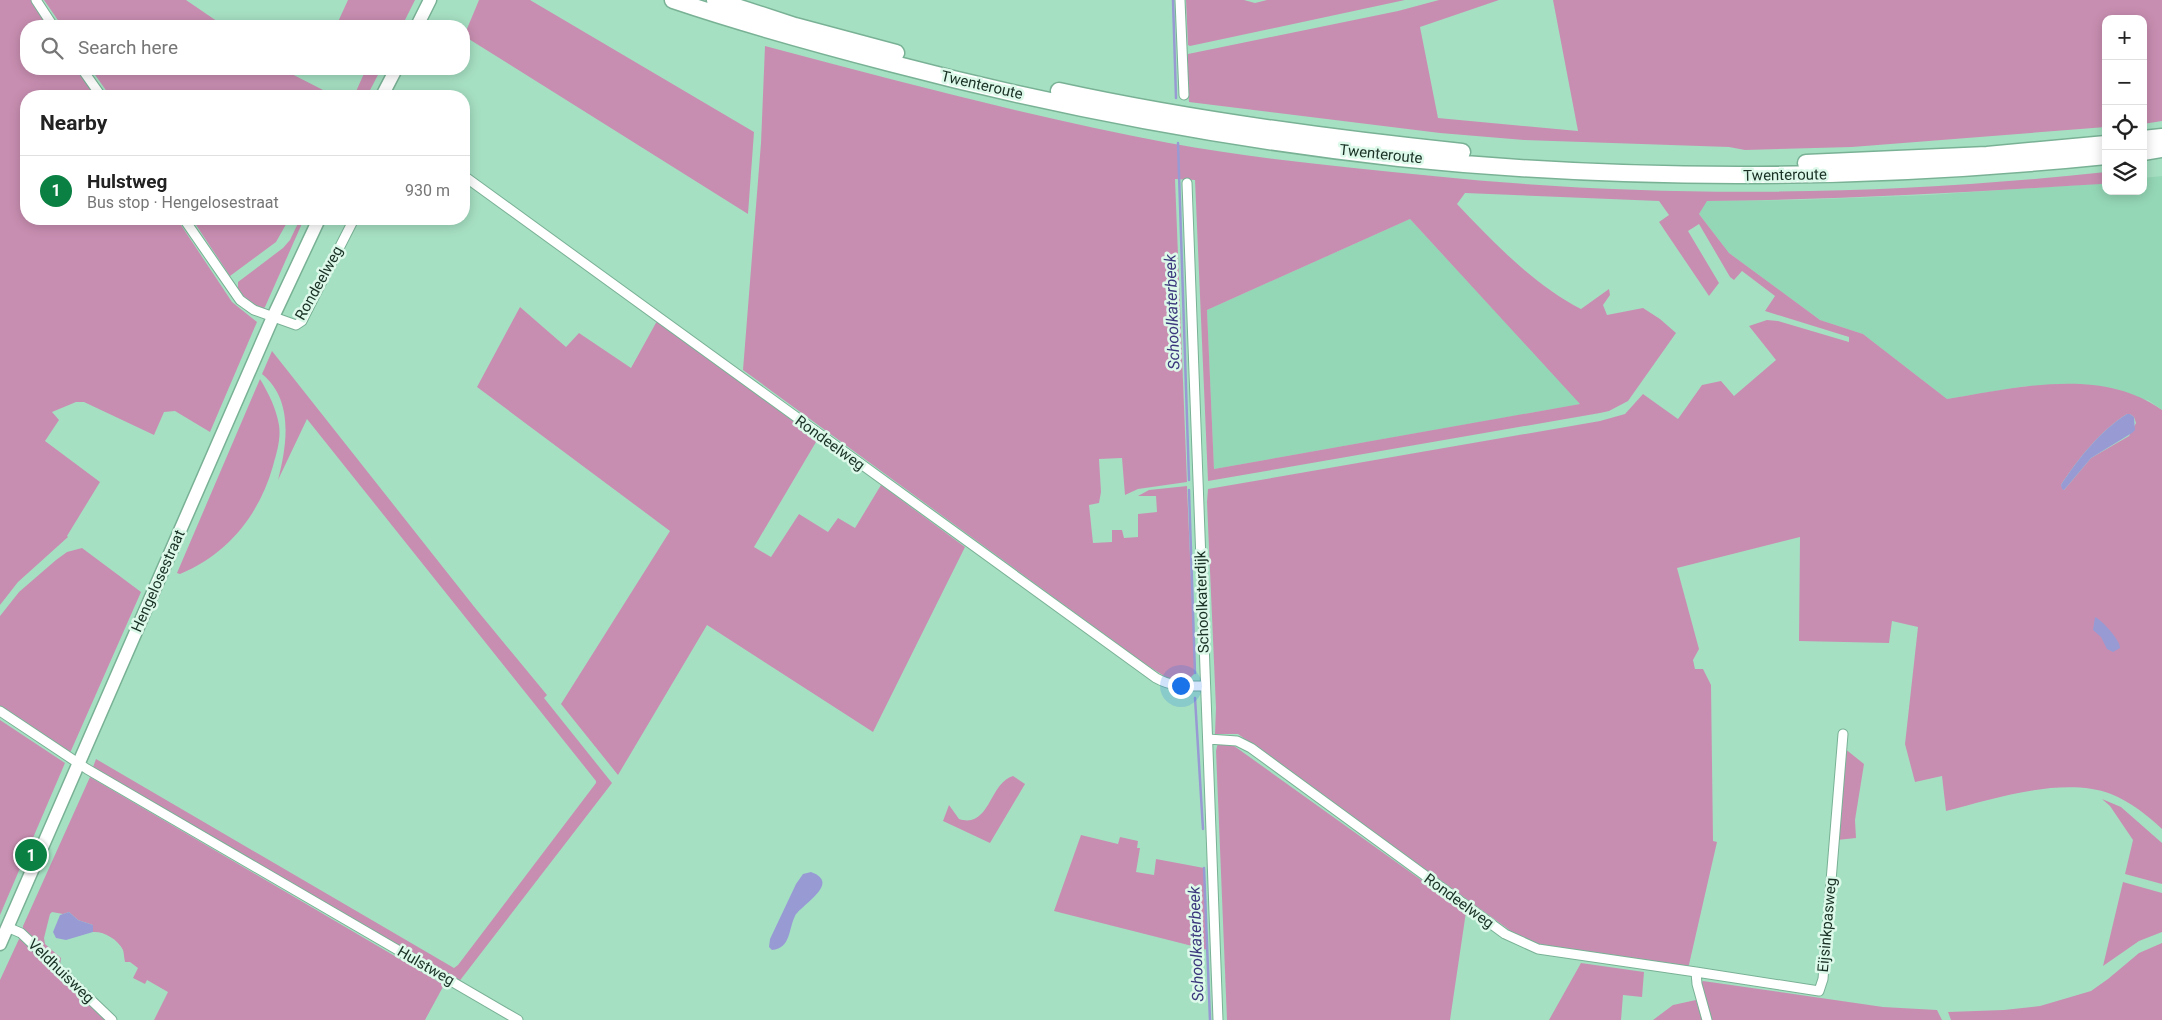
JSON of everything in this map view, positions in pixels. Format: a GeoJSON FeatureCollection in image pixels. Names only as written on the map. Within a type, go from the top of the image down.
{"type":"FeatureCollection","features":[{"type":"Feature","properties":{"kind":"highway","name":"Twenteroute"},"geometry":{"type":"LineString","coordinates":[[673,0],[793,38],[957,80],[1122,116],[1243,137],[1400,158],[1596,172],[1739,176],[1948,169],[2102,156]]}},
{"type":"Feature","properties":{"kind":"highway","name":"Twenteroute"},"geometry":{"type":"LineString","coordinates":[[715,0],[795,26],[958,70],[1123,105],[1225,122],[1367,142],[1486,154],[1596,160],[1745,164],[1988,155],[2102,144]]}},
{"type":"Feature","properties":{"kind":"highway"},"geometry":{"type":"LineString","coordinates":[[2147,139],[2162,137]]}},
{"type":"Feature","properties":{"kind":"highway"},"geometry":{"type":"LineString","coordinates":[[2147,151],[2162,149]]}},
{"type":"Feature","properties":{"kind":"main road"},"geometry":{"type":"LineString","coordinates":[[420,20],[430,0]]}},
{"type":"Feature","properties":{"kind":"main road"},"geometry":{"type":"LineString","coordinates":[[385,90],[393,75]]}},
{"type":"Feature","properties":{"kind":"main road","name":"Hengelosestraat"},"geometry":{"type":"LineString","coordinates":[[0,944],[273,317],[316,225]]}},
{"type":"Feature","properties":{"kind":"street"},"geometry":{"type":"LineString","coordinates":[[36,0],[49,20]]}},
{"type":"Feature","properties":{"kind":"street"},"geometry":{"type":"LineString","coordinates":[[1180,0],[1184,94]]}},
{"type":"Feature","properties":{"kind":"street"},"geometry":{"type":"LineString","coordinates":[[86,75],[97,90]]}},
{"type":"Feature","properties":{"kind":"street","name":"Rondeelweg"},"geometry":{"type":"LineString","coordinates":[[470,180],[930,516],[1156,678],[1180,687],[1204,686]]}},
{"type":"Feature","properties":{"kind":"street","name":"Schoolkaterdijk"},"geometry":{"type":"LineString","coordinates":[[1187,183],[1204,686],[1208,740],[1218,1020]]}},
{"type":"Feature","properties":{"kind":"street"},"geometry":{"type":"LineString","coordinates":[[188,225],[240,300],[254,310],[273,317]]}},
{"type":"Feature","properties":{"kind":"street","name":"Rondeelweg"},"geometry":{"type":"LineString","coordinates":[[273,317],[296,325],[302,321],[351,225]]}},
{"type":"Feature","properties":{"kind":"street","name":"Hulstweg"},"geometry":{"type":"LineString","coordinates":[[0,711],[79,764],[518,1020]]}},
{"type":"Feature","properties":{"kind":"street","name":"Eijsinkpasweg"},"geometry":{"type":"LineString","coordinates":[[1696,972],[1819,992],[1823,979],[1843,734]]}},
{"type":"Feature","properties":{"kind":"street","name":"Rondeelweg"},"geometry":{"type":"LineString","coordinates":[[1208,740],[1237,741],[1251,748],[1497,929],[1516,940],[1538,949],[1696,972]]}},
{"type":"Feature","properties":{"kind":"street","name":"Veldhuisweg"},"geometry":{"type":"LineString","coordinates":[[7,927],[21,933],[112,1020]]}},
{"type":"Feature","properties":{"kind":"street"},"geometry":{"type":"LineString","coordinates":[[1696,972],[1697,984],[1708,1020]]}},
{"type":"Feature","properties":{"kind":"shaded area"},"geometry":{"type":"Polygon","coordinates":[[[0,0],[31,0],[44,20],[20,20],[20,75],[81,75],[91,90],[20,90],[20,225],[181,225],[232,302],[257,322],[210,432],[175,411],[164,412],[154,435],[84,402],[76,402],[52,412],[59,420],[45,441],[100,482],[68,537],[18,582],[0,605],[0,0]]]}},
{"type":"Feature","properties":{"kind":"shaded area"},"geometry":{"type":"Polygon","coordinates":[[[44,0],[186,0],[215,20],[58,20],[44,0]]]}},
{"type":"Feature","properties":{"kind":"shaded area"},"geometry":{"type":"Polygon","coordinates":[[[348,0],[415,0],[405,20],[339,20],[348,0]]]}},
{"type":"Feature","properties":{"kind":"shaded area"},"geometry":{"type":"Polygon","coordinates":[[[479,0],[530,0],[754,132],[748,214],[470,40],[470,22],[479,0]]]}},
{"type":"Feature","properties":{"kind":"shaded area"},"geometry":{"type":"Polygon","coordinates":[[[1186,0],[1244,0],[1255,3],[1267,0],[1405,0],[1190,46],[1188,45],[1186,0]]]}},
{"type":"Feature","properties":{"kind":"shaded area"},"geometry":{"type":"Polygon","coordinates":[[[1439,0],[1499,0],[1420,27],[1438,118],[1578,131],[1553,0],[2162,0],[2162,121],[2147,123],[2147,15],[2102,15],[2102,127],[1852,147],[1745,150],[1729,147],[1524,140],[1440,133],[1189,102],[1186,64],[1188,54],[1398,11],[1439,0]]]}},
{"type":"Feature","properties":{"kind":"shaded area"},"geometry":{"type":"Polygon","coordinates":[[[765,46],[916,86],[1169,143],[1268,158],[1433,176],[1601,188],[1770,192],[1938,186],[2102,172],[2101,184],[1953,193],[1707,201],[1699,214],[1729,253],[1820,320],[1863,334],[1947,399],[2029,386],[2085,384],[2112,388],[2138,396],[2162,410],[2162,829],[2132,805],[2111,794],[2092,789],[2071,787],[2028,791],[1946,811],[1942,776],[1915,782],[1905,744],[1918,627],[1892,621],[1889,643],[1799,641],[1800,537],[1677,568],[1699,649],[1693,660],[1695,669],[1703,669],[1711,685],[1713,841],[1717,842],[1688,969],[1536,946],[1526,942],[1238,734],[1215,734],[1216,708],[1208,489],[1600,421],[1625,414],[1643,394],[1678,419],[1702,385],[1721,381],[1734,396],[1776,360],[1749,326],[1767,320],[1778,321],[1849,342],[1849,337],[1765,311],[1775,296],[1742,271],[1734,280],[1730,277],[1699,224],[1688,231],[1719,283],[1709,296],[1659,222],[1669,215],[1659,201],[1465,193],[1457,204],[1515,262],[1563,299],[1581,309],[1609,289],[1610,295],[1603,305],[1607,315],[1643,308],[1676,333],[1628,401],[1609,411],[1600,413],[1208,481],[1195,180],[1175,179],[1187,482],[1138,489],[1125,495],[1122,458],[1099,459],[1101,492],[1099,503],[1089,505],[1093,543],[1112,542],[1112,530],[1122,530],[1124,538],[1138,537],[1138,514],[1157,512],[1156,496],[1138,496],[1149,490],[1187,486],[1195,673],[1187,681],[1169,679],[1145,664],[743,370],[761,143],[765,46]],[[1410,219],[1207,310],[1214,469],[1580,404],[1410,219]],[[2130,414],[2117,421],[2082,456],[2061,485],[2064,490],[2091,458],[2129,436],[2136,423],[2134,417],[2130,414]]]}},
{"type":"Feature","properties":{"kind":"shaded area"},"geometry":{"type":"Polygon","coordinates":[[[95,75],[294,75],[323,90],[106,90],[95,75]]]}},
{"type":"Feature","properties":{"kind":"shaded area"},"geometry":{"type":"Polygon","coordinates":[[[363,75],[378,75],[370,90],[357,90],[363,75]]]}},
{"type":"Feature","properties":{"kind":"shaded area"},"geometry":{"type":"Polygon","coordinates":[[[2162,176],[2162,410],[2148,400],[2026,386],[1947,399],[1863,334],[1820,320],[1729,253],[1699,214],[1706,201],[1928,195],[2102,183],[2102,195],[2147,195],[2147,178],[2162,176]]]}},
{"type":"Feature","properties":{"kind":"shaded area"},"geometry":{"type":"Polygon","coordinates":[[[1410,219],[1581,404],[1214,469],[1207,310],[1410,219]]]}},
{"type":"Feature","properties":{"kind":"shaded area"},"geometry":{"type":"Polygon","coordinates":[[[196,225],[286,225],[276,242],[230,276],[196,225]]]}},
{"type":"Feature","properties":{"kind":"shaded area"},"geometry":{"type":"Polygon","coordinates":[[[297,225],[301,225],[265,307],[263,309],[255,307],[238,293],[238,282],[283,248],[290,240],[297,225]]]}},
{"type":"Feature","properties":{"kind":"shaded area"},"geometry":{"type":"Polygon","coordinates":[[[520,307],[566,347],[579,333],[631,368],[657,321],[816,438],[816,442],[754,547],[771,557],[799,514],[828,532],[838,518],[855,528],[881,485],[965,547],[873,732],[707,625],[618,775],[561,704],[670,531],[477,387],[520,307]]]}},
{"type":"Feature","properties":{"kind":"shaded area"},"geometry":{"type":"Polygon","coordinates":[[[272,351],[476,609],[547,695],[544,698],[612,783],[458,983],[97,772],[93,767],[96,759],[454,968],[596,783],[307,419],[278,480],[285,438],[283,410],[279,397],[272,385],[262,374],[272,351]]]}},
{"type":"Feature","properties":{"kind":"shaded area"},"geometry":{"type":"Polygon","coordinates":[[[260,379],[274,407],[279,430],[277,451],[267,484],[250,516],[227,544],[197,566],[180,574],[177,573],[260,379]]]}},
{"type":"Feature","properties":{"kind":"shaded area"},"geometry":{"type":"Polygon","coordinates":[[[82,548],[141,592],[70,753],[0,709],[0,616],[19,592],[56,560],[67,552],[82,548]]]}},
{"type":"Feature","properties":{"kind":"shaded area"},"geometry":{"type":"Polygon","coordinates":[[[0,720],[65,763],[0,915],[0,720]]]}},
{"type":"Feature","properties":{"kind":"shaded area"},"geometry":{"type":"Polygon","coordinates":[[[1218,742],[1230,743],[1466,912],[1450,1020],[1227,1020],[1216,751],[1218,742]]]}},
{"type":"Feature","properties":{"kind":"shaded area"},"geometry":{"type":"Polygon","coordinates":[[[1844,748],[1864,764],[1855,820],[1856,838],[1837,840],[1844,748]]]}},
{"type":"Feature","properties":{"kind":"shaded area"},"geometry":{"type":"Polygon","coordinates":[[[1013,776],[1025,784],[990,843],[943,821],[949,805],[959,819],[969,820],[977,817],[983,812],[1005,780],[1013,776]]]}},
{"type":"Feature","properties":{"kind":"shaded area"},"geometry":{"type":"Polygon","coordinates":[[[90,777],[444,985],[425,1020],[154,1020],[168,992],[147,980],[145,984],[133,978],[138,968],[130,962],[125,962],[123,950],[118,942],[106,934],[93,932],[93,925],[78,920],[69,912],[63,914],[52,912],[50,914],[44,938],[45,944],[61,958],[60,965],[23,929],[23,926],[90,777]]]}},
{"type":"Feature","properties":{"kind":"shaded area"},"geometry":{"type":"Polygon","coordinates":[[[2102,799],[2121,807],[2162,843],[2162,884],[2125,874],[2133,840],[2110,806],[2102,799]]]}},
{"type":"Feature","properties":{"kind":"shaded area"},"geometry":{"type":"Polygon","coordinates":[[[1081,835],[1118,844],[1120,837],[1138,841],[1137,848],[1140,848],[1136,872],[1154,875],[1156,859],[1204,868],[1208,950],[1054,911],[1081,835]]]}},
{"type":"Feature","properties":{"kind":"shaded area"},"geometry":{"type":"Polygon","coordinates":[[[2123,882],[2162,893],[2162,932],[2139,941],[2103,966],[2123,882]]]}},
{"type":"Feature","properties":{"kind":"shaded area"},"geometry":{"type":"Polygon","coordinates":[[[19,939],[105,1020],[0,1020],[0,980],[19,939]]]}},
{"type":"Feature","properties":{"kind":"shaded area"},"geometry":{"type":"Polygon","coordinates":[[[2162,943],[2162,1020],[1951,1020],[1948,1012],[2004,1010],[2040,1006],[2091,991],[2139,953],[2162,943]]]}},
{"type":"Feature","properties":{"kind":"shaded area"},"geometry":{"type":"Polygon","coordinates":[[[1581,963],[1644,972],[1642,997],[1623,995],[1621,1020],[1549,1020],[1581,963]]]}},
{"type":"Feature","properties":{"kind":"shaded area"},"geometry":{"type":"Polygon","coordinates":[[[1703,981],[1883,1007],[1937,1010],[1942,1020],[1712,1020],[1701,983],[1703,981]]]}},
{"type":"Feature","properties":{"kind":"shaded area"},"geometry":{"type":"Polygon","coordinates":[[[1696,1000],[1702,1020],[1653,1020],[1673,1005],[1696,1000]]]}},
{"type":"Feature","properties":{"kind":"water"},"geometry":{"type":"Polygon","coordinates":[[[2127,414],[2134,417],[2135,430],[2091,458],[2064,490],[2062,489],[2061,485],[2090,446],[2127,414]]]}},
{"type":"Feature","properties":{"kind":"water"},"geometry":{"type":"Polygon","coordinates":[[[2095,617],[2110,631],[2118,641],[2120,648],[2113,652],[2107,649],[2101,637],[2093,630],[2095,617]]]}},
{"type":"Feature","properties":{"kind":"water"},"geometry":{"type":"Polygon","coordinates":[[[811,872],[819,877],[822,882],[821,888],[795,916],[788,938],[783,946],[772,950],[769,947],[770,939],[796,884],[803,874],[811,872]]]}},
{"type":"Feature","properties":{"kind":"water"},"geometry":{"type":"Polygon","coordinates":[[[69,912],[78,920],[93,925],[93,932],[66,940],[56,938],[53,932],[60,915],[69,912]]]}},
{"type":"Feature","properties":{"kind":"waterway","name":"Schoolkaterbeek"},"geometry":{"type":"LineString","coordinates":[[1173,0],[1176,98]]}},
{"type":"Feature","properties":{"kind":"waterway","name":"Schoolkaterbeek"},"geometry":{"type":"LineString","coordinates":[[1178,143],[1189,480]]}},
{"type":"Feature","properties":{"kind":"waterway","name":"Schoolkaterbeek"},"geometry":{"type":"LineString","coordinates":[[1189,490],[1195,673]]}},
{"type":"Feature","properties":{"kind":"waterway","name":"Schoolkaterbeek"},"geometry":{"type":"LineString","coordinates":[[1195,698],[1203,829]]}},
{"type":"Feature","properties":{"kind":"waterway","name":"Schoolkaterbeek"},"geometry":{"type":"LineString","coordinates":[[1204,868],[1210,1020]]}},
{"type":"Feature","properties":{"kind":"place","name":"Hulstweg"},"geometry":{"type":"Point","coordinates":[31,855]}}]}
